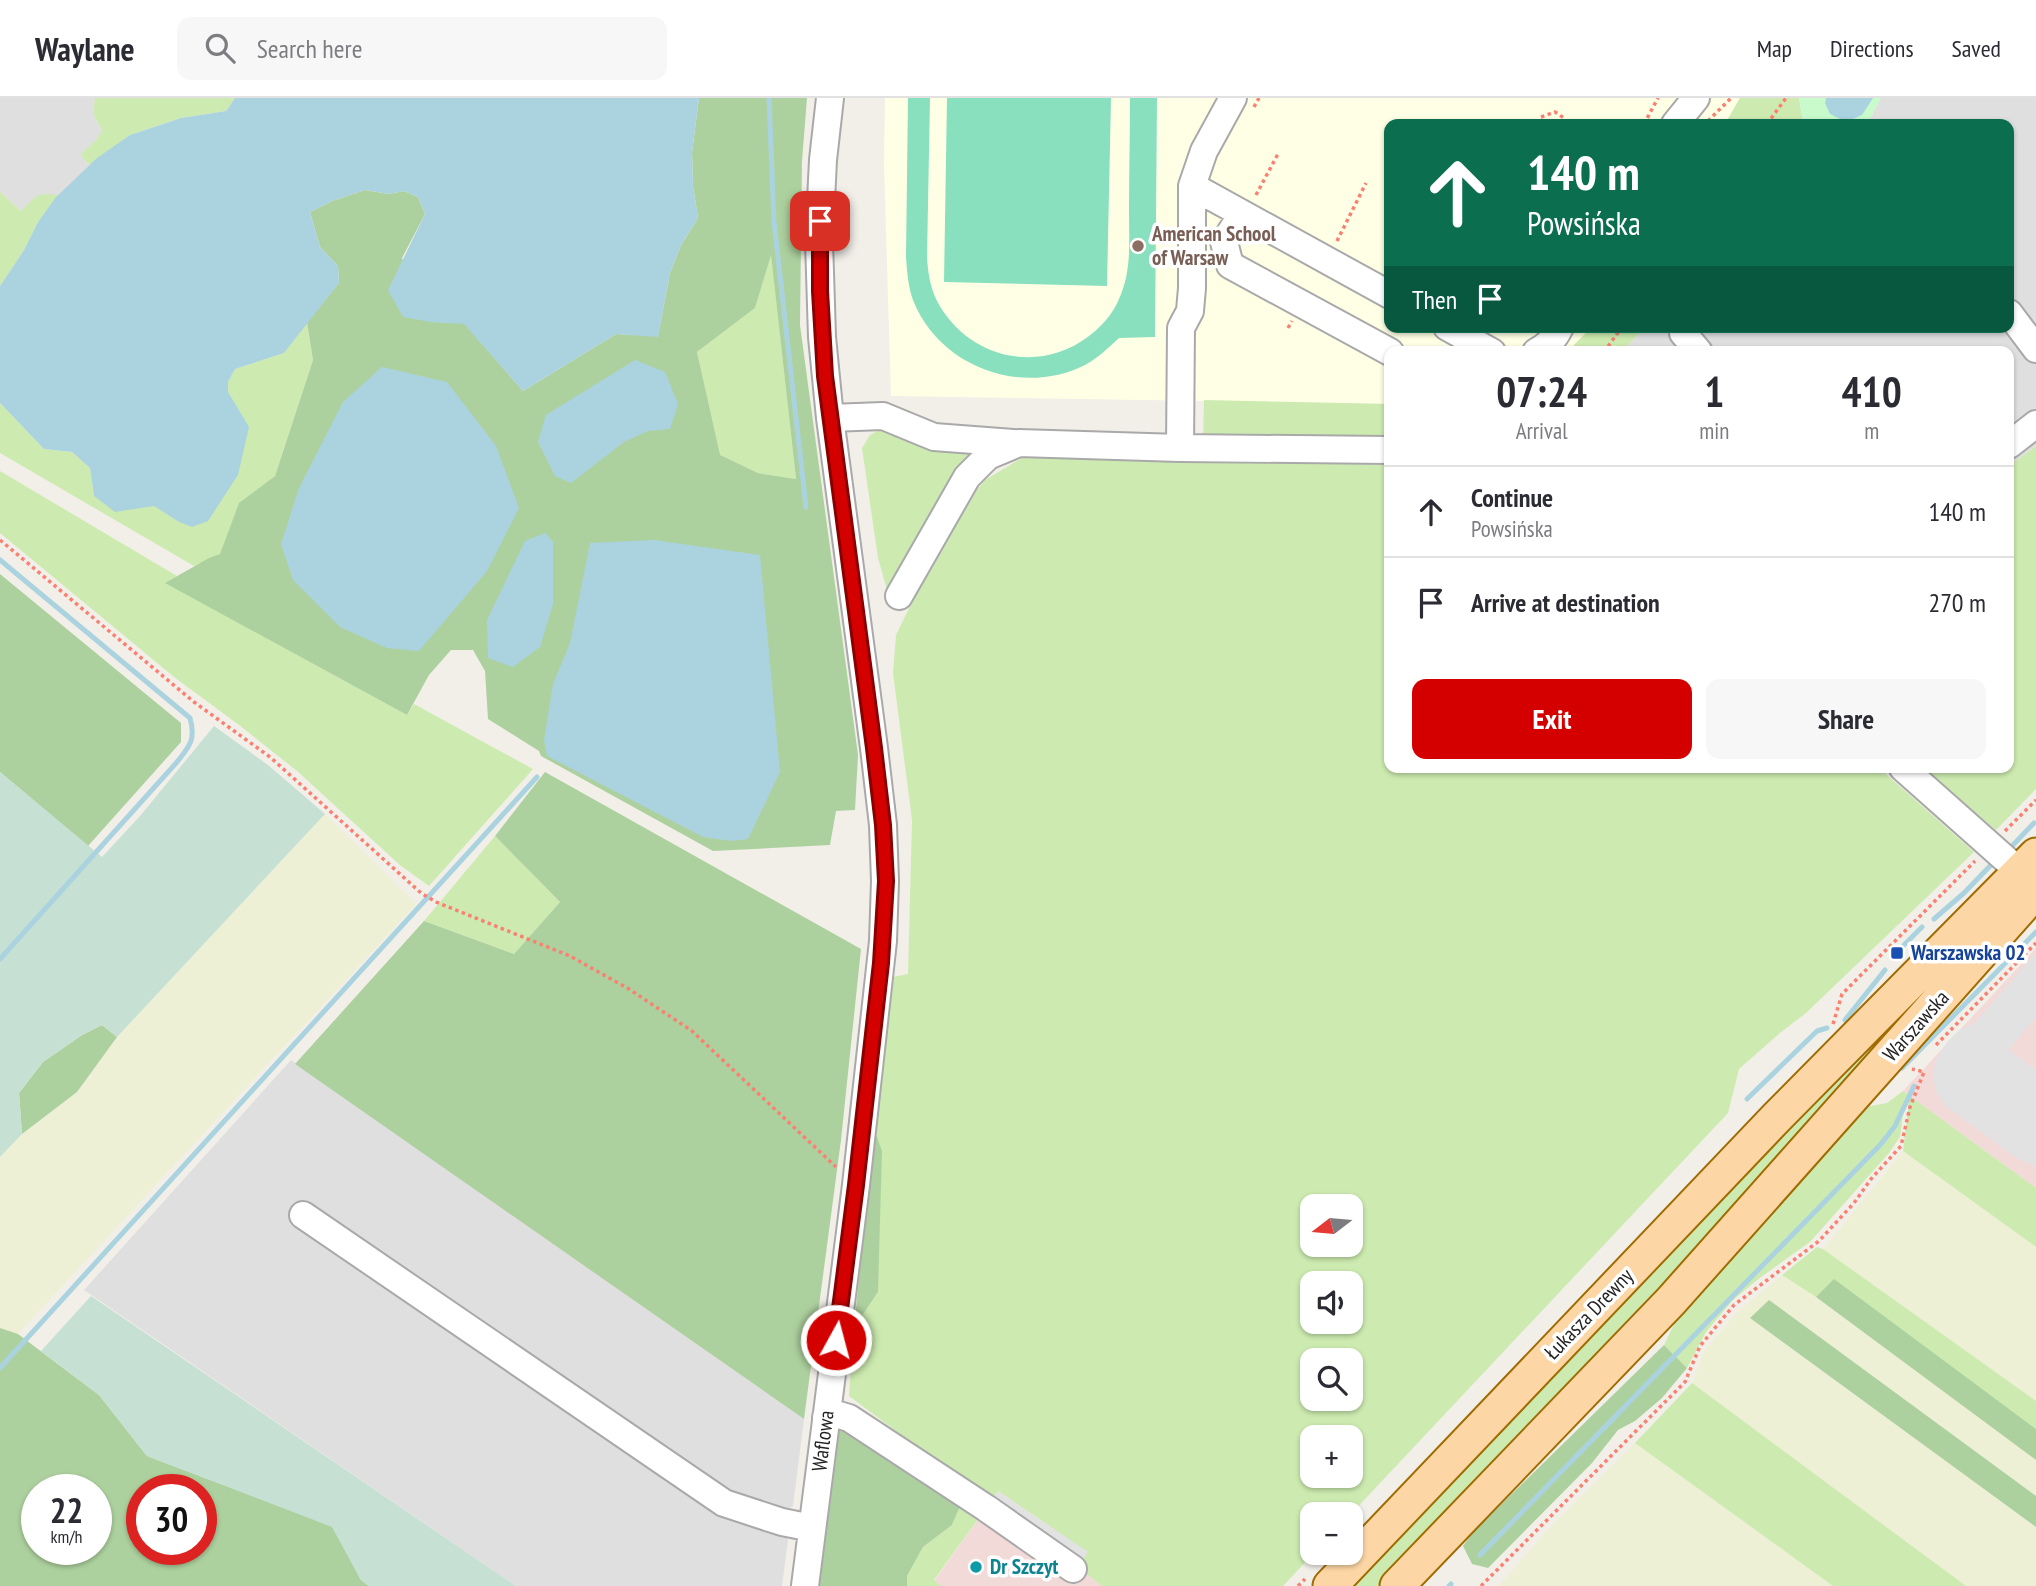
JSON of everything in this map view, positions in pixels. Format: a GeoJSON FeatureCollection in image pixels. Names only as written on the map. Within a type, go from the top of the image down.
{"type":"FeatureCollection","features":[{"type":"Feature","properties":{"kind":"main road","name":"Warszawska"},"geometry":{"type":"LineString","coordinates":[[1841,1036],[2031,872]]}},
{"type":"Feature","properties":{"kind":"main road","name":"Warszawska"},"geometry":{"type":"LineString","coordinates":[[1396,1586],[1671,1301],[1879,1068],[2031,872]]}},
{"type":"Feature","properties":{"kind":"main road","name":"Łukasza Drewny"},"geometry":{"type":"LineString","coordinates":[[1330,1586],[1777,1117],[1841,1036]]}},
{"type":"Feature","properties":{"kind":"street","name":"Waflowa"},"geometry":{"type":"LineString","coordinates":[[804,1586],[856,1185],[881,963],[886,881],[874,748],[830,418],[822,337],[819,254],[823,160],[830,98]]}},
{"type":"Feature","properties":{"kind":"street"},"geometry":{"type":"LineString","coordinates":[[1679,119],[1696,98]]}},
{"type":"Feature","properties":{"kind":"street"},"geometry":{"type":"LineString","coordinates":[[1191,300],[1192,186],[1204,150],[1243,103]]}},
{"type":"Feature","properties":{"kind":"street"},"geometry":{"type":"LineString","coordinates":[[1192,186],[1249,205],[1328,260],[1384,292]]}},
{"type":"Feature","properties":{"kind":"street"},"geometry":{"type":"LineString","coordinates":[[1189,448],[1181,328],[1191,300],[1227,254],[1249,205]]}},
{"type":"Feature","properties":{"kind":"street"},"geometry":{"type":"LineString","coordinates":[[1227,254],[1384,348]]}},
{"type":"Feature","properties":{"kind":"street"},"geometry":{"type":"LineString","coordinates":[[2014,320],[2036,349]]}},
{"type":"Feature","properties":{"kind":"street"},"geometry":{"type":"LineString","coordinates":[[1458,333],[1481,346]]}},
{"type":"Feature","properties":{"kind":"street"},"geometry":{"type":"LineString","coordinates":[[830,418],[883,416],[934,437],[1019,443],[1384,450]]}},
{"type":"Feature","properties":{"kind":"street"},"geometry":{"type":"LineString","coordinates":[[2014,440],[2036,424]]}},
{"type":"Feature","properties":{"kind":"street"},"geometry":{"type":"LineString","coordinates":[[899,596],[967,477],[988,456],[1019,443]]}},
{"type":"Feature","properties":{"kind":"street"},"geometry":{"type":"LineString","coordinates":[[1909,773],[1991,845],[2031,872]]}},
{"type":"Feature","properties":{"kind":"street"},"geometry":{"type":"LineString","coordinates":[[303,1214],[724,1503],[782,1522],[812,1528]]}},
{"type":"Feature","properties":{"kind":"street"},"geometry":{"type":"LineString","coordinates":[[826,1417],[839,1415],[849,1418],[1073,1569]]}},
{"type":"Feature","properties":{"kind":"path"},"geometry":{"type":"LineString","coordinates":[[1243,103],[1259,98]]}},
{"type":"Feature","properties":{"kind":"path"},"geometry":{"type":"LineString","coordinates":[[1647,119],[1658,98]]}},
{"type":"Feature","properties":{"kind":"path"},"geometry":{"type":"LineString","coordinates":[[1708,119],[1731,98]]}},
{"type":"Feature","properties":{"kind":"path"},"geometry":{"type":"LineString","coordinates":[[1771,119],[1786,98]]}},
{"type":"Feature","properties":{"kind":"path"},"geometry":{"type":"LineString","coordinates":[[1541,117],[1555,113],[1565,119]]}},
{"type":"Feature","properties":{"kind":"path"},"geometry":{"type":"LineString","coordinates":[[1249,205],[1279,152]]}},
{"type":"Feature","properties":{"kind":"path"},"geometry":{"type":"LineString","coordinates":[[1333,247],[1366,183]]}},
{"type":"Feature","properties":{"kind":"path"},"geometry":{"type":"LineString","coordinates":[[0,540],[194,702],[270,757],[421,893],[436,902],[570,956],[629,989],[692,1031],[856,1185]]}},
{"type":"Feature","properties":{"kind":"path"},"geometry":{"type":"LineString","coordinates":[[1841,1036],[1842,994],[2036,800]]}},
{"type":"Feature","properties":{"kind":"path"},"geometry":{"type":"LineString","coordinates":[[2030,806],[2036,811]]}},
{"type":"Feature","properties":{"kind":"path"},"geometry":{"type":"LineString","coordinates":[[1481,1586],[1685,1382],[1700,1346],[1734,1305],[1819,1241],[1854,1203],[1871,1179],[1901,1146],[1910,1107],[1924,1072],[1912,1069]]}},
{"type":"Feature","properties":{"kind":"shaded area"},"geometry":{"type":"Polygon","coordinates":[[[0,98],[95,98],[93,113],[102,131],[82,154],[90,165],[56,197],[21,211],[0,192],[0,98]]]}},
{"type":"Feature","properties":{"kind":"shaded area","name":"American School of Warsaw"},"geometry":{"type":"Polygon","coordinates":[[[885,98],[1740,98],[1728,119],[1384,119],[1384,333],[1586,333],[1573,346],[1384,346],[1384,404],[891,396],[884,165],[885,98]]]}},
{"type":"Feature","properties":{"kind":"shaded area"},"geometry":{"type":"Polygon","coordinates":[[[1881,98],[2036,98],[2036,446],[2014,462],[2014,346],[1627,346],[1640,333],[2014,333],[2014,119],[1870,119],[1881,98]]]}},
{"type":"Feature","properties":{"kind":"shaded area"},"geometry":{"type":"Polygon","coordinates":[[[214,726],[268,765],[325,814],[117,1037],[102,1025],[82,1035],[43,1062],[19,1093],[22,1134],[0,1157],[0,772],[102,857],[140,816],[214,726]]]}},
{"type":"Feature","properties":{"kind":"shaded area"},"geometry":{"type":"Polygon","coordinates":[[[325,814],[416,904],[18,1334],[0,1328],[0,1157],[22,1134],[77,1092],[117,1037],[325,814]]]}},
{"type":"Feature","properties":{"kind":"shaded area"},"geometry":{"type":"Polygon","coordinates":[[[2036,948],[2036,1188],[1903,1091],[2036,948]]]}},
{"type":"Feature","properties":{"kind":"shaded area"},"geometry":{"type":"Polygon","coordinates":[[[2036,953],[2036,1017],[2008,1050],[2036,1070],[2036,1166],[2018,1159],[1947,1107],[1937,1094],[1933,1077],[1936,1060],[1947,1042],[1959,1030],[1975,1023],[2036,953]]]}},
{"type":"Feature","properties":{"kind":"shaded area"},"geometry":{"type":"Polygon","coordinates":[[[291,1060],[804,1419],[793,1506],[784,1511],[781,1530],[788,1540],[782,1586],[516,1586],[84,1290],[291,1060]]]}},
{"type":"Feature","properties":{"kind":"shaded area"},"geometry":{"type":"Polygon","coordinates":[[[1903,1151],[2036,1247],[2036,1401],[1823,1249],[1903,1151]]]}},
{"type":"Feature","properties":{"kind":"shaded area"},"geometry":{"type":"Polygon","coordinates":[[[1782,1275],[1816,1297],[2036,1460],[2036,1496],[1769,1300],[1750,1318],[2036,1527],[2036,1586],[1966,1586],[1692,1383],[1704,1351],[1738,1311],[1782,1275]]]}},
{"type":"Feature","properties":{"kind":"shaded area"},"geometry":{"type":"Polygon","coordinates":[[[91,1296],[516,1586],[369,1586],[361,1580],[332,1527],[217,1483],[217,1474],[194,1474],[147,1456],[99,1395],[41,1351],[91,1296]]]}},
{"type":"Feature","properties":{"kind":"shaded area"},"geometry":{"type":"Polygon","coordinates":[[[1635,1443],[1833,1586],[1498,1586],[1553,1524],[1635,1443]]]}},
{"type":"Feature","properties":{"kind":"shaded area"},"geometry":{"type":"Polygon","coordinates":[[[998,1491],[1088,1552],[1078,1567],[991,1502],[998,1491]]]}},
{"type":"Feature","properties":{"kind":"shaded area"},"geometry":{"type":"Polygon","coordinates":[[[991,1502],[1102,1586],[941,1586],[934,1581],[991,1502]]]}},
{"type":"Feature","properties":{"kind":"green space"},"geometry":{"type":"Polygon","coordinates":[[[95,98],[235,98],[226,111],[181,118],[130,135],[90,165],[81,154],[102,131],[93,113],[95,98]]]}},
{"type":"Feature","properties":{"kind":"green space"},"geometry":{"type":"Polygon","coordinates":[[[699,98],[807,98],[802,161],[800,325],[858,755],[855,810],[836,811],[830,845],[713,851],[541,756],[539,751],[488,719],[485,671],[473,650],[451,650],[429,675],[407,715],[165,583],[220,554],[239,503],[275,476],[313,360],[307,322],[339,283],[338,266],[320,247],[310,212],[365,190],[389,194],[404,191],[418,197],[425,214],[402,258],[431,322],[464,323],[523,391],[616,334],[658,336],[670,273],[681,245],[698,218],[692,152],[699,98]],[[771,255],[755,308],[697,352],[720,455],[758,473],[796,479],[771,255]]]}},
{"type":"Feature","properties":{"kind":"green space"},"geometry":{"type":"Polygon","coordinates":[[[908,98],[930,98],[927,258],[936,299],[949,319],[965,335],[983,347],[1025,357],[1047,355],[1069,348],[1098,329],[1116,305],[1126,278],[1129,255],[1130,98],[1157,98],[1155,337],[1119,338],[1085,365],[1061,374],[1035,378],[985,370],[942,343],[925,323],[913,300],[908,278],[908,98]]]}},
{"type":"Feature","properties":{"kind":"green space"},"geometry":{"type":"Polygon","coordinates":[[[947,98],[1111,98],[1107,286],[944,282],[947,98]]]}},
{"type":"Feature","properties":{"kind":"green space"},"geometry":{"type":"Polygon","coordinates":[[[1740,98],[1799,98],[1802,119],[1728,119],[1740,98]]]}},
{"type":"Feature","properties":{"kind":"green space"},"geometry":{"type":"Polygon","coordinates":[[[1799,98],[1881,98],[1870,119],[1802,119],[1799,98]]]}},
{"type":"Feature","properties":{"kind":"green space"},"geometry":{"type":"Polygon","coordinates":[[[0,192],[21,211],[37,196],[58,195],[38,222],[24,250],[0,286],[0,192]]]}},
{"type":"Feature","properties":{"kind":"green space"},"geometry":{"type":"Polygon","coordinates":[[[771,253],[796,479],[758,473],[719,455],[697,352],[755,308],[771,253]]]}},
{"type":"Feature","properties":{"kind":"green space"},"geometry":{"type":"Polygon","coordinates":[[[307,322],[313,360],[275,476],[240,503],[220,555],[194,566],[0,453],[0,403],[44,449],[72,452],[90,468],[94,496],[155,506],[179,522],[228,392],[228,382],[235,369],[284,353],[307,322]]]}},
{"type":"Feature","properties":{"kind":"green space"},"geometry":{"type":"Polygon","coordinates":[[[1586,333],[1640,333],[1627,346],[1573,346],[1586,333]]]}},
{"type":"Feature","properties":{"kind":"green space"},"geometry":{"type":"Polygon","coordinates":[[[1204,400],[1384,404],[1384,441],[1203,442],[1204,400]]]}},
{"type":"Feature","properties":{"kind":"green space"},"geometry":{"type":"Polygon","coordinates":[[[881,429],[979,452],[948,486],[887,590],[878,558],[862,448],[870,435],[881,429]]]}},
{"type":"Feature","properties":{"kind":"green space"},"geometry":{"type":"Polygon","coordinates":[[[2036,446],[2036,789],[1996,830],[1928,773],[2014,773],[2014,462],[2036,446]]]}},
{"type":"Feature","properties":{"kind":"green space"},"geometry":{"type":"Polygon","coordinates":[[[1025,456],[1384,465],[1384,773],[1885,773],[1974,852],[1806,1013],[1739,1069],[1728,1113],[1362,1502],[1300,1502],[1300,1565],[1303,1565],[1283,1586],[1102,1586],[1078,1567],[1087,1552],[998,1491],[991,1502],[849,1396],[854,1328],[878,1292],[874,1129],[888,978],[908,974],[912,820],[893,673],[896,635],[951,522],[985,480],[1025,456]]]}},
{"type":"Feature","properties":{"kind":"green space"},"geometry":{"type":"Polygon","coordinates":[[[0,471],[177,576],[166,583],[407,715],[414,704],[533,769],[429,886],[401,866],[297,771],[174,677],[0,533],[0,471]]]}},
{"type":"Feature","properties":{"kind":"green space"},"geometry":{"type":"Polygon","coordinates":[[[0,574],[181,723],[181,742],[88,846],[0,772],[0,574]]]}},
{"type":"Feature","properties":{"kind":"green space"},"geometry":{"type":"Polygon","coordinates":[[[545,772],[861,949],[841,1140],[804,1419],[295,1064],[424,921],[514,954],[560,902],[495,836],[545,772]]]}},
{"type":"Feature","properties":{"kind":"green space"},"geometry":{"type":"Polygon","coordinates":[[[495,836],[560,902],[514,954],[424,921],[495,836]]]}},
{"type":"Feature","properties":{"kind":"green space"},"geometry":{"type":"Polygon","coordinates":[[[2036,867],[1648,1308],[1380,1586],[1346,1586],[2036,867]]]}},
{"type":"Feature","properties":{"kind":"green space"},"geometry":{"type":"Polygon","coordinates":[[[102,1025],[117,1037],[77,1092],[22,1134],[19,1093],[43,1062],[82,1035],[102,1025]]]}},
{"type":"Feature","properties":{"kind":"green space"},"geometry":{"type":"Polygon","coordinates":[[[1903,1091],[2036,1188],[2036,1247],[1903,1151],[1909,1101],[1903,1114],[1900,1137],[1889,1153],[1810,1242],[1733,1300],[1706,1332],[1687,1368],[1664,1345],[1676,1320],[1865,1107],[1887,1103],[1903,1091]]]}},
{"type":"Feature","properties":{"kind":"green space"},"geometry":{"type":"Polygon","coordinates":[[[874,1129],[882,1151],[878,1292],[854,1328],[874,1129]]]}},
{"type":"Feature","properties":{"kind":"green space"},"geometry":{"type":"Polygon","coordinates":[[[1817,1247],[2036,1401],[2036,1429],[1834,1280],[1816,1297],[1782,1275],[1817,1247]]]}},
{"type":"Feature","properties":{"kind":"green space"},"geometry":{"type":"Polygon","coordinates":[[[1834,1279],[2036,1429],[2036,1460],[1816,1297],[1834,1279]]]}},
{"type":"Feature","properties":{"kind":"green space"},"geometry":{"type":"Polygon","coordinates":[[[1769,1300],[2036,1496],[2036,1527],[1750,1318],[1769,1300]]]}},
{"type":"Feature","properties":{"kind":"green space"},"geometry":{"type":"Polygon","coordinates":[[[0,1328],[18,1334],[99,1395],[147,1456],[195,1474],[126,1474],[126,1565],[217,1565],[217,1482],[332,1526],[361,1580],[369,1586],[0,1586],[0,1328]]]}},
{"type":"Feature","properties":{"kind":"green space"},"geometry":{"type":"Polygon","coordinates":[[[1664,1345],[1687,1368],[1662,1398],[1635,1421],[1618,1430],[1592,1463],[1488,1568],[1472,1564],[1463,1546],[1473,1532],[1664,1345]]]}},
{"type":"Feature","properties":{"kind":"green space"},"geometry":{"type":"Polygon","coordinates":[[[1692,1383],[1966,1586],[1833,1586],[1635,1443],[1692,1383]]]}},
{"type":"Feature","properties":{"kind":"green space"},"geometry":{"type":"Polygon","coordinates":[[[842,1425],[961,1504],[952,1525],[923,1547],[907,1576],[907,1586],[813,1586],[832,1435],[842,1425]]]}},
{"type":"Feature","properties":{"kind":"green space"},"geometry":{"type":"Polygon","coordinates":[[[961,1504],[979,1518],[934,1580],[941,1586],[907,1586],[907,1576],[923,1547],[952,1525],[961,1504]]]}},
{"type":"Feature","properties":{"kind":"water"},"geometry":{"type":"Polygon","coordinates":[[[235,98],[699,98],[692,152],[698,218],[681,245],[670,273],[658,337],[616,334],[523,391],[464,324],[403,317],[388,290],[425,214],[418,197],[404,191],[389,194],[365,190],[310,212],[320,247],[338,266],[339,283],[284,353],[235,369],[228,382],[228,392],[249,427],[238,475],[208,521],[192,527],[154,506],[115,512],[94,496],[90,468],[72,452],[44,449],[0,403],[0,286],[56,197],[97,158],[130,135],[181,118],[226,111],[235,98]]]}},
{"type":"Feature","properties":{"kind":"water"},"geometry":{"type":"Polygon","coordinates":[[[1826,98],[1873,98],[1862,115],[1853,119],[1840,119],[1830,114],[1825,103],[1826,98]]]}},
{"type":"Feature","properties":{"kind":"water"},"geometry":{"type":"Polygon","coordinates":[[[635,360],[665,372],[678,404],[670,429],[648,431],[624,442],[571,483],[555,476],[538,442],[546,415],[635,360]]]}},
{"type":"Feature","properties":{"kind":"water"},"geometry":{"type":"Polygon","coordinates":[[[382,367],[447,382],[496,446],[519,508],[487,571],[419,651],[387,648],[340,627],[293,580],[281,544],[299,488],[343,402],[382,367]]]}},
{"type":"Feature","properties":{"kind":"water"},"geometry":{"type":"Polygon","coordinates":[[[545,533],[553,542],[553,604],[540,647],[513,667],[488,658],[487,620],[525,541],[545,533]]]}},
{"type":"Feature","properties":{"kind":"water"},"geometry":{"type":"Polygon","coordinates":[[[654,540],[760,555],[780,772],[748,839],[731,841],[703,837],[547,756],[544,740],[553,684],[570,643],[590,543],[654,540]]]}},
{"type":"Feature","properties":{"kind":"waterway"},"geometry":{"type":"LineString","coordinates":[[769,98],[774,222],[806,507]]}},
{"type":"Feature","properties":{"kind":"waterway"},"geometry":{"type":"LineString","coordinates":[[0,560],[190,718],[192,731],[188,747],[177,762],[0,959]]}},
{"type":"Feature","properties":{"kind":"waterway"},"geometry":{"type":"LineString","coordinates":[[0,1368],[537,777]]}},
{"type":"Feature","properties":{"kind":"waterway"},"geometry":{"type":"LineString","coordinates":[[2013,845],[2034,823]]}},
{"type":"Feature","properties":{"kind":"waterway"},"geometry":{"type":"LineString","coordinates":[[1934,919],[1990,866]]}},
{"type":"Feature","properties":{"kind":"waterway"},"geometry":{"type":"LineString","coordinates":[[1904,945],[1922,927]]}},
{"type":"Feature","properties":{"kind":"waterway"},"geometry":{"type":"LineString","coordinates":[[1902,1068],[2036,932]]}},
{"type":"Feature","properties":{"kind":"waterway"},"geometry":{"type":"LineString","coordinates":[[1845,1020],[1885,970]]}},
{"type":"Feature","properties":{"kind":"waterway"},"geometry":{"type":"LineString","coordinates":[[1747,1099],[1817,1031],[1827,1028]]}},
{"type":"Feature","properties":{"kind":"waterway"},"geometry":{"type":"LineString","coordinates":[[1480,1555],[1881,1144],[1895,1126],[1914,1086]]}},
{"type":"Feature","properties":{"kind":"place","name":"American School of Warsaw"},"geometry":{"type":"Point","coordinates":[1138,246]}},
{"type":"Feature","properties":{"kind":"place","name":"Warszawska 02"},"geometry":{"type":"Point","coordinates":[1897,953]}},
{"type":"Feature","properties":{"kind":"place","name":"Dr Szczyt"},"geometry":{"type":"Point","coordinates":[976,1567]}},
{"type":"Feature","properties":{"kind":"route"},"geometry":{"type":"LineString","coordinates":[[820,221],[820,291],[825,376],[874,748],[886,881],[881,963],[836,1340]]}}]}
